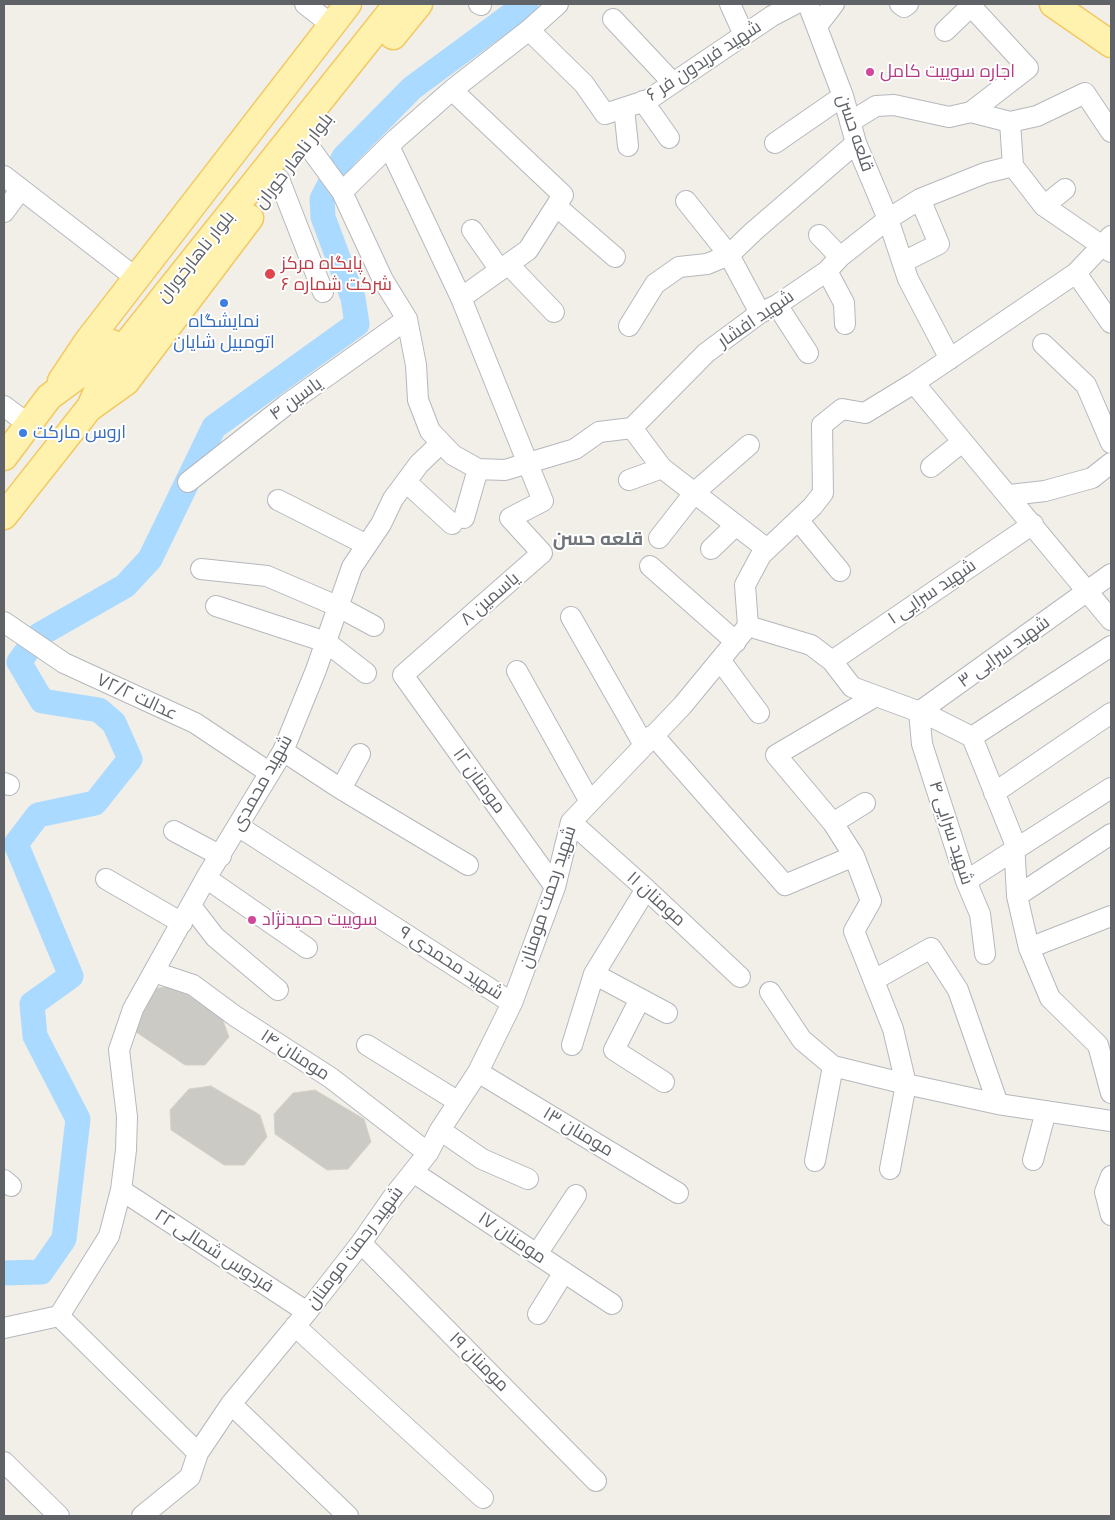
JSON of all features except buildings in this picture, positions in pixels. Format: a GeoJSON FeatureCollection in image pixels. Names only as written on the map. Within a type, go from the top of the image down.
{"type":"FeatureCollection","features":[{"type":"Feature","properties":{"kind":"main road"},"geometry":{"type":"LineString","coordinates":[[49,397],[87,342],[348,4]]}},
{"type":"Feature","properties":{"kind":"main road","name":"بلوار ناهارخوران"},"geometry":{"type":"LineString","coordinates":[[4,457],[49,397],[98,360],[374,4]]}},
{"type":"Feature","properties":{"kind":"main road","name":"بلوار ناهارخوران"},"geometry":{"type":"LineString","coordinates":[[4,516],[90,407],[108,367],[397,4]]}},
{"type":"Feature","properties":{"kind":"main road","name":"بلوار ناهار خوران"},"geometry":{"type":"LineString","coordinates":[[90,407],[126,382],[279,179],[419,4]]}},
{"type":"Feature","properties":{"kind":"main road"},"geometry":{"type":"LineString","coordinates":[[1053,4],[1111,44]]}},
{"type":"Feature","properties":{"kind":"street"},"geometry":{"type":"LineString","coordinates":[[305,4],[332,25]]}},
{"type":"Feature","properties":{"kind":"street"},"geometry":{"type":"LineString","coordinates":[[340,187],[452,90],[529,30],[558,4]]}},
{"type":"Feature","properties":{"kind":"street"},"geometry":{"type":"LineString","coordinates":[[730,4],[744,35]]}},
{"type":"Feature","properties":{"kind":"street","name":"شهید فریدون فر ۶"},"geometry":{"type":"LineString","coordinates":[[529,30],[584,84],[605,114],[643,101],[744,35],[796,4]]}},
{"type":"Feature","properties":{"kind":"street","name":"قلعه حسن"},"geometry":{"type":"LineString","coordinates":[[808,4],[843,96],[856,143],[888,219],[908,279],[950,359]]}},
{"type":"Feature","properties":{"kind":"street"},"geometry":{"type":"LineString","coordinates":[[817,26],[834,4]]}},
{"type":"Feature","properties":{"kind":"street"},"geometry":{"type":"LineString","coordinates":[[900,4],[904,7],[908,4]]}},
{"type":"Feature","properties":{"kind":"street"},"geometry":{"type":"LineString","coordinates":[[850,122],[876,106],[894,105],[949,117],[971,112],[1028,68],[970,5],[945,31]]}},
{"type":"Feature","properties":{"kind":"street"},"geometry":{"type":"LineString","coordinates":[[613,19],[673,83]]}},
{"type":"Feature","properties":{"kind":"street"},"geometry":{"type":"LineString","coordinates":[[452,90],[615,256]]}},
{"type":"Feature","properties":{"kind":"street"},"geometry":{"type":"LineString","coordinates":[[971,112],[1010,122],[1037,116],[1084,93],[1111,132]]}},
{"type":"Feature","properties":{"kind":"street"},"geometry":{"type":"LineString","coordinates":[[775,143],[843,96]]}},
{"type":"Feature","properties":{"kind":"street"},"geometry":{"type":"LineString","coordinates":[[643,101],[670,138]]}},
{"type":"Feature","properties":{"kind":"street"},"geometry":{"type":"LineString","coordinates":[[624,108],[628,146]]}},
{"type":"Feature","properties":{"kind":"street"},"geometry":{"type":"LineString","coordinates":[[1010,122],[1013,166],[1044,206],[1108,244],[1076,273],[914,384],[865,413],[842,409],[822,425],[822,493],[812,507],[761,555],[745,585],[748,626],[811,645],[832,661],[852,686],[919,712],[972,737],[1016,850],[1017,896],[1029,948],[1050,998],[1098,1045],[1111,1093]]}},
{"type":"Feature","properties":{"kind":"street"},"geometry":{"type":"LineString","coordinates":[[629,326],[655,284],[679,267],[707,264],[729,255],[856,143]]}},
{"type":"Feature","properties":{"kind":"street"},"geometry":{"type":"LineString","coordinates":[[307,144],[340,187],[383,280],[407,319],[416,365],[418,400],[430,431],[453,455],[478,469],[505,470],[575,449],[599,432],[632,428],[662,468],[767,550]]}},
{"type":"Feature","properties":{"kind":"street"},"geometry":{"type":"LineString","coordinates":[[389,146],[461,298],[527,463]]}},
{"type":"Feature","properties":{"kind":"street","name":"شهید افشار"},"geometry":{"type":"LineString","coordinates":[[632,428],[706,353],[833,264],[888,219],[920,200],[985,173],[1013,166]]}},
{"type":"Feature","properties":{"kind":"street"},"geometry":{"type":"LineString","coordinates":[[4,176],[136,278]]}},
{"type":"Feature","properties":{"kind":"street"},"geometry":{"type":"LineString","coordinates":[[279,179],[323,292]]}},
{"type":"Feature","properties":{"kind":"street"},"geometry":{"type":"LineString","coordinates":[[4,212],[21,189]]}},
{"type":"Feature","properties":{"kind":"street"},"geometry":{"type":"LineString","coordinates":[[1044,206],[1065,189]]}},
{"type":"Feature","properties":{"kind":"street"},"geometry":{"type":"LineString","coordinates":[[461,298],[528,250],[559,200]]}},
{"type":"Feature","properties":{"kind":"street"},"geometry":{"type":"LineString","coordinates":[[903,262],[939,244],[920,200]]}},
{"type":"Feature","properties":{"kind":"street"},"geometry":{"type":"LineString","coordinates":[[686,202],[729,255],[768,309],[808,352]]}},
{"type":"Feature","properties":{"kind":"street"},"geometry":{"type":"LineString","coordinates":[[472,230],[504,267],[554,312]]}},
{"type":"Feature","properties":{"kind":"street"},"geometry":{"type":"LineString","coordinates":[[819,235],[833,264],[844,303],[845,324]]}},
{"type":"Feature","properties":{"kind":"street"},"geometry":{"type":"LineString","coordinates":[[1076,273],[1111,323]]}},
{"type":"Feature","properties":{"kind":"street","name":"یاسین ۴"},"geometry":{"type":"LineString","coordinates":[[188,482],[286,405],[407,319]]}},
{"type":"Feature","properties":{"kind":"street"},"geometry":{"type":"LineString","coordinates":[[1043,344],[1086,385],[1111,443]]}},
{"type":"Feature","properties":{"kind":"street"},"geometry":{"type":"LineString","coordinates":[[914,384],[1010,496],[1111,620]]}},
{"type":"Feature","properties":{"kind":"street"},"geometry":{"type":"LineString","coordinates":[[4,406],[28,424]]}},
{"type":"Feature","properties":{"kind":"street"},"geometry":{"type":"LineString","coordinates":[[931,467],[962,442]]}},
{"type":"Feature","properties":{"kind":"street","name":"شهید محمدی"},"geometry":{"type":"LineString","coordinates":[[59,1316],[109,1236],[120,1190],[126,1117],[119,1050],[133,1009],[206,878],[283,751],[326,642],[352,567],[406,482],[419,464],[441,443]]}},
{"type":"Feature","properties":{"kind":"street"},"geometry":{"type":"LineString","coordinates":[[659,538],[695,492],[749,445]]}},
{"type":"Feature","properties":{"kind":"street","name":"یاسمین ۸"},"geometry":{"type":"LineString","coordinates":[[403,675],[542,553],[510,518],[543,502],[527,463]]}},
{"type":"Feature","properties":{"kind":"street"},"geometry":{"type":"LineString","coordinates":[[1010,496],[1045,491],[1092,478],[1111,463]]}},
{"type":"Feature","properties":{"kind":"street"},"geometry":{"type":"LineString","coordinates":[[629,480],[662,468]]}},
{"type":"Feature","properties":{"kind":"street"},"geometry":{"type":"LineString","coordinates":[[406,482],[458,521],[478,469]]}},
{"type":"Feature","properties":{"kind":"street"},"geometry":{"type":"LineString","coordinates":[[278,500],[367,545]]}},
{"type":"Feature","properties":{"kind":"street"},"geometry":{"type":"LineString","coordinates":[[798,520],[840,571]]}},
{"type":"Feature","properties":{"kind":"street","name":"شهید سرایی ۱"},"geometry":{"type":"LineString","coordinates":[[832,661],[1033,524]]}},
{"type":"Feature","properties":{"kind":"street"},"geometry":{"type":"LineString","coordinates":[[711,549],[736,525]]}},
{"type":"Feature","properties":{"kind":"street"},"geometry":{"type":"LineString","coordinates":[[650,566],[736,642]]}},
{"type":"Feature","properties":{"kind":"street"},"geometry":{"type":"LineString","coordinates":[[200,569],[267,576],[337,606],[374,626]]}},
{"type":"Feature","properties":{"kind":"street","name":"شهید سرایی ۳"},"geometry":{"type":"LineString","coordinates":[[919,712],[1111,574]]}},
{"type":"Feature","properties":{"kind":"street"},"geometry":{"type":"LineString","coordinates":[[216,606],[326,642],[366,674]]}},
{"type":"Feature","properties":{"kind":"street"},"geometry":{"type":"LineString","coordinates":[[571,616],[649,740],[785,885],[854,856]]}},
{"type":"Feature","properties":{"kind":"street","name":"عدالت ۷۲/۲"},"geometry":{"type":"LineString","coordinates":[[4,622],[64,663],[195,723],[270,773]]}},
{"type":"Feature","properties":{"kind":"street","name":"شهید رحمت مومنان"},"geometry":{"type":"LineString","coordinates":[[142,1516],[190,1477],[198,1453],[231,1404],[361,1243],[428,1153],[457,1102],[478,1072],[512,1003],[555,887],[571,822],[682,706],[748,626]]}},
{"type":"Feature","properties":{"kind":"street"},"geometry":{"type":"LineString","coordinates":[[972,737],[1111,646]]}},
{"type":"Feature","properties":{"kind":"street"},"geometry":{"type":"LineString","coordinates":[[720,660],[759,712]]}},
{"type":"Feature","properties":{"kind":"street"},"geometry":{"type":"LineString","coordinates":[[518,671],[590,802]]}},
{"type":"Feature","properties":{"kind":"street","name":"مومنان ۱۲"},"geometry":{"type":"LineString","coordinates":[[403,675],[555,887]]}},
{"type":"Feature","properties":{"kind":"street"},"geometry":{"type":"LineString","coordinates":[[876,696],[776,755],[833,823],[854,856],[871,901],[854,931],[893,1029],[906,1084],[890,1169]]}},
{"type":"Feature","properties":{"kind":"street","name":"شهید سرایی ۴"},"geometry":{"type":"LineString","coordinates":[[919,712],[922,744],[966,881],[980,914],[985,954]]}},
{"type":"Feature","properties":{"kind":"street"},"geometry":{"type":"LineString","coordinates":[[994,793],[1111,714]]}},
{"type":"Feature","properties":{"kind":"street"},"geometry":{"type":"LineString","coordinates":[[283,751],[341,789],[468,865]]}},
{"type":"Feature","properties":{"kind":"street"},"geometry":{"type":"LineString","coordinates":[[341,789],[360,754]]}},
{"type":"Feature","properties":{"kind":"street"},"geometry":{"type":"LineString","coordinates":[[966,881],[1111,788]]}},
{"type":"Feature","properties":{"kind":"street"},"geometry":{"type":"LineString","coordinates":[[833,823],[865,803]]}},
{"type":"Feature","properties":{"kind":"street","name":"مومنان ۱۱"},"geometry":{"type":"LineString","coordinates":[[571,822],[740,977]]}},
{"type":"Feature","properties":{"kind":"street","name":"۹ شهید محمدی"},"geometry":{"type":"LineString","coordinates":[[238,826],[512,1003]]}},
{"type":"Feature","properties":{"kind":"street"},"geometry":{"type":"LineString","coordinates":[[174,831],[221,856]]}},
{"type":"Feature","properties":{"kind":"street"},"geometry":{"type":"LineString","coordinates":[[1017,896],[1111,834]]}},
{"type":"Feature","properties":{"kind":"street"},"geometry":{"type":"LineString","coordinates":[[206,878],[307,948]]}},
{"type":"Feature","properties":{"kind":"street"},"geometry":{"type":"LineString","coordinates":[[106,879],[186,915],[278,990]]}},
{"type":"Feature","properties":{"kind":"street"},"geometry":{"type":"LineString","coordinates":[[572,1045],[594,974],[646,889]]}},
{"type":"Feature","properties":{"kind":"street"},"geometry":{"type":"LineString","coordinates":[[1029,948],[1111,916]]}},
{"type":"Feature","properties":{"kind":"street"},"geometry":{"type":"LineString","coordinates":[[874,980],[931,948],[958,990],[998,1104]]}},
{"type":"Feature","properties":{"kind":"street","name":"مومنان ۱۴"},"geometry":{"type":"LineString","coordinates":[[154,972],[192,985],[235,1016],[331,1078],[428,1153]]}},
{"type":"Feature","properties":{"kind":"street"},"geometry":{"type":"LineString","coordinates":[[594,974],[667,1013]]}},
{"type":"Feature","properties":{"kind":"street"},"geometry":{"type":"LineString","coordinates":[[770,992],[802,1040],[833,1066],[998,1104],[1111,1121]]}},
{"type":"Feature","properties":{"kind":"street"},"geometry":{"type":"LineString","coordinates":[[640,999],[614,1050],[664,1082]]}},
{"type":"Feature","properties":{"kind":"street"},"geometry":{"type":"LineString","coordinates":[[367,1045],[457,1102]]}},
{"type":"Feature","properties":{"kind":"street"},"geometry":{"type":"LineString","coordinates":[[815,1161],[833,1066]]}},
{"type":"Feature","properties":{"kind":"street","name":"مومنان ۱۳"},"geometry":{"type":"LineString","coordinates":[[478,1072],[678,1193]]}},
{"type":"Feature","properties":{"kind":"street"},"geometry":{"type":"LineString","coordinates":[[1033,1160],[1046,1111]]}},
{"type":"Feature","properties":{"kind":"street"},"geometry":{"type":"LineString","coordinates":[[440,1130],[482,1159],[528,1178]]}},
{"type":"Feature","properties":{"kind":"street","name":"مومنان ۱۷"},"geometry":{"type":"LineString","coordinates":[[413,1172],[612,1304]]}},
{"type":"Feature","properties":{"kind":"street"},"geometry":{"type":"LineString","coordinates":[[1110,1211],[1105,1192],[1111,1176]]}},
{"type":"Feature","properties":{"kind":"street","name":"فردوس شمالی ۲۲"},"geometry":{"type":"LineString","coordinates":[[120,1190],[301,1319],[483,1498]]}},
{"type":"Feature","properties":{"kind":"street"},"geometry":{"type":"LineString","coordinates":[[537,1254],[576,1195]]}},
{"type":"Feature","properties":{"kind":"street","name":"مومنان ۱۹"},"geometry":{"type":"LineString","coordinates":[[361,1243],[596,1481]]}},
{"type":"Feature","properties":{"kind":"street"},"geometry":{"type":"LineString","coordinates":[[538,1314],[564,1272]]}},
{"type":"Feature","properties":{"kind":"street"},"geometry":{"type":"LineString","coordinates":[[4,1328],[59,1316],[198,1453]]}},
{"type":"Feature","properties":{"kind":"street"},"geometry":{"type":"LineString","coordinates":[[231,1404],[348,1516]]}},
{"type":"Feature","properties":{"kind":"street"},"geometry":{"type":"LineString","coordinates":[[4,1462],[59,1516]]}},
{"type":"Feature","properties":{"kind":"waterway"},"geometry":{"type":"LineString","coordinates":[[4,1273],[41,1272],[64,1239],[78,1119],[35,1036],[32,1004],[71,976],[16,844],[38,815],[95,803],[130,759],[114,723],[99,710],[42,701],[19,662],[39,635],[125,586],[150,559],[214,427],[357,324],[353,298],[323,217],[322,199],[344,157],[412,88],[526,4]]}},
{"type":"Feature","properties":{"kind":"place","name":"اجاره سوییت کامل"},"geometry":{"type":"Point","coordinates":[870,72]}},
{"type":"Feature","properties":{"kind":"place","name":"پایگاه مرکز شرکت شماره ۶"},"geometry":{"type":"Point","coordinates":[270,274]}},
{"type":"Feature","properties":{"kind":"place","name":"نمایشگاه اتومبیل شایان"},"geometry":{"type":"Point","coordinates":[224,303]}},
{"type":"Feature","properties":{"kind":"place","name":"اروس مارکت"},"geometry":{"type":"Point","coordinates":[23,433]}},
{"type":"Feature","properties":{"kind":"place","name":"سوییت حمیدنژاد"},"geometry":{"type":"Point","coordinates":[252,920]}},
{"type":"Feature","properties":{"kind":"district","name":"قلعه حسن"},"geometry":{"type":"Point","coordinates":[598,539]}}]}
